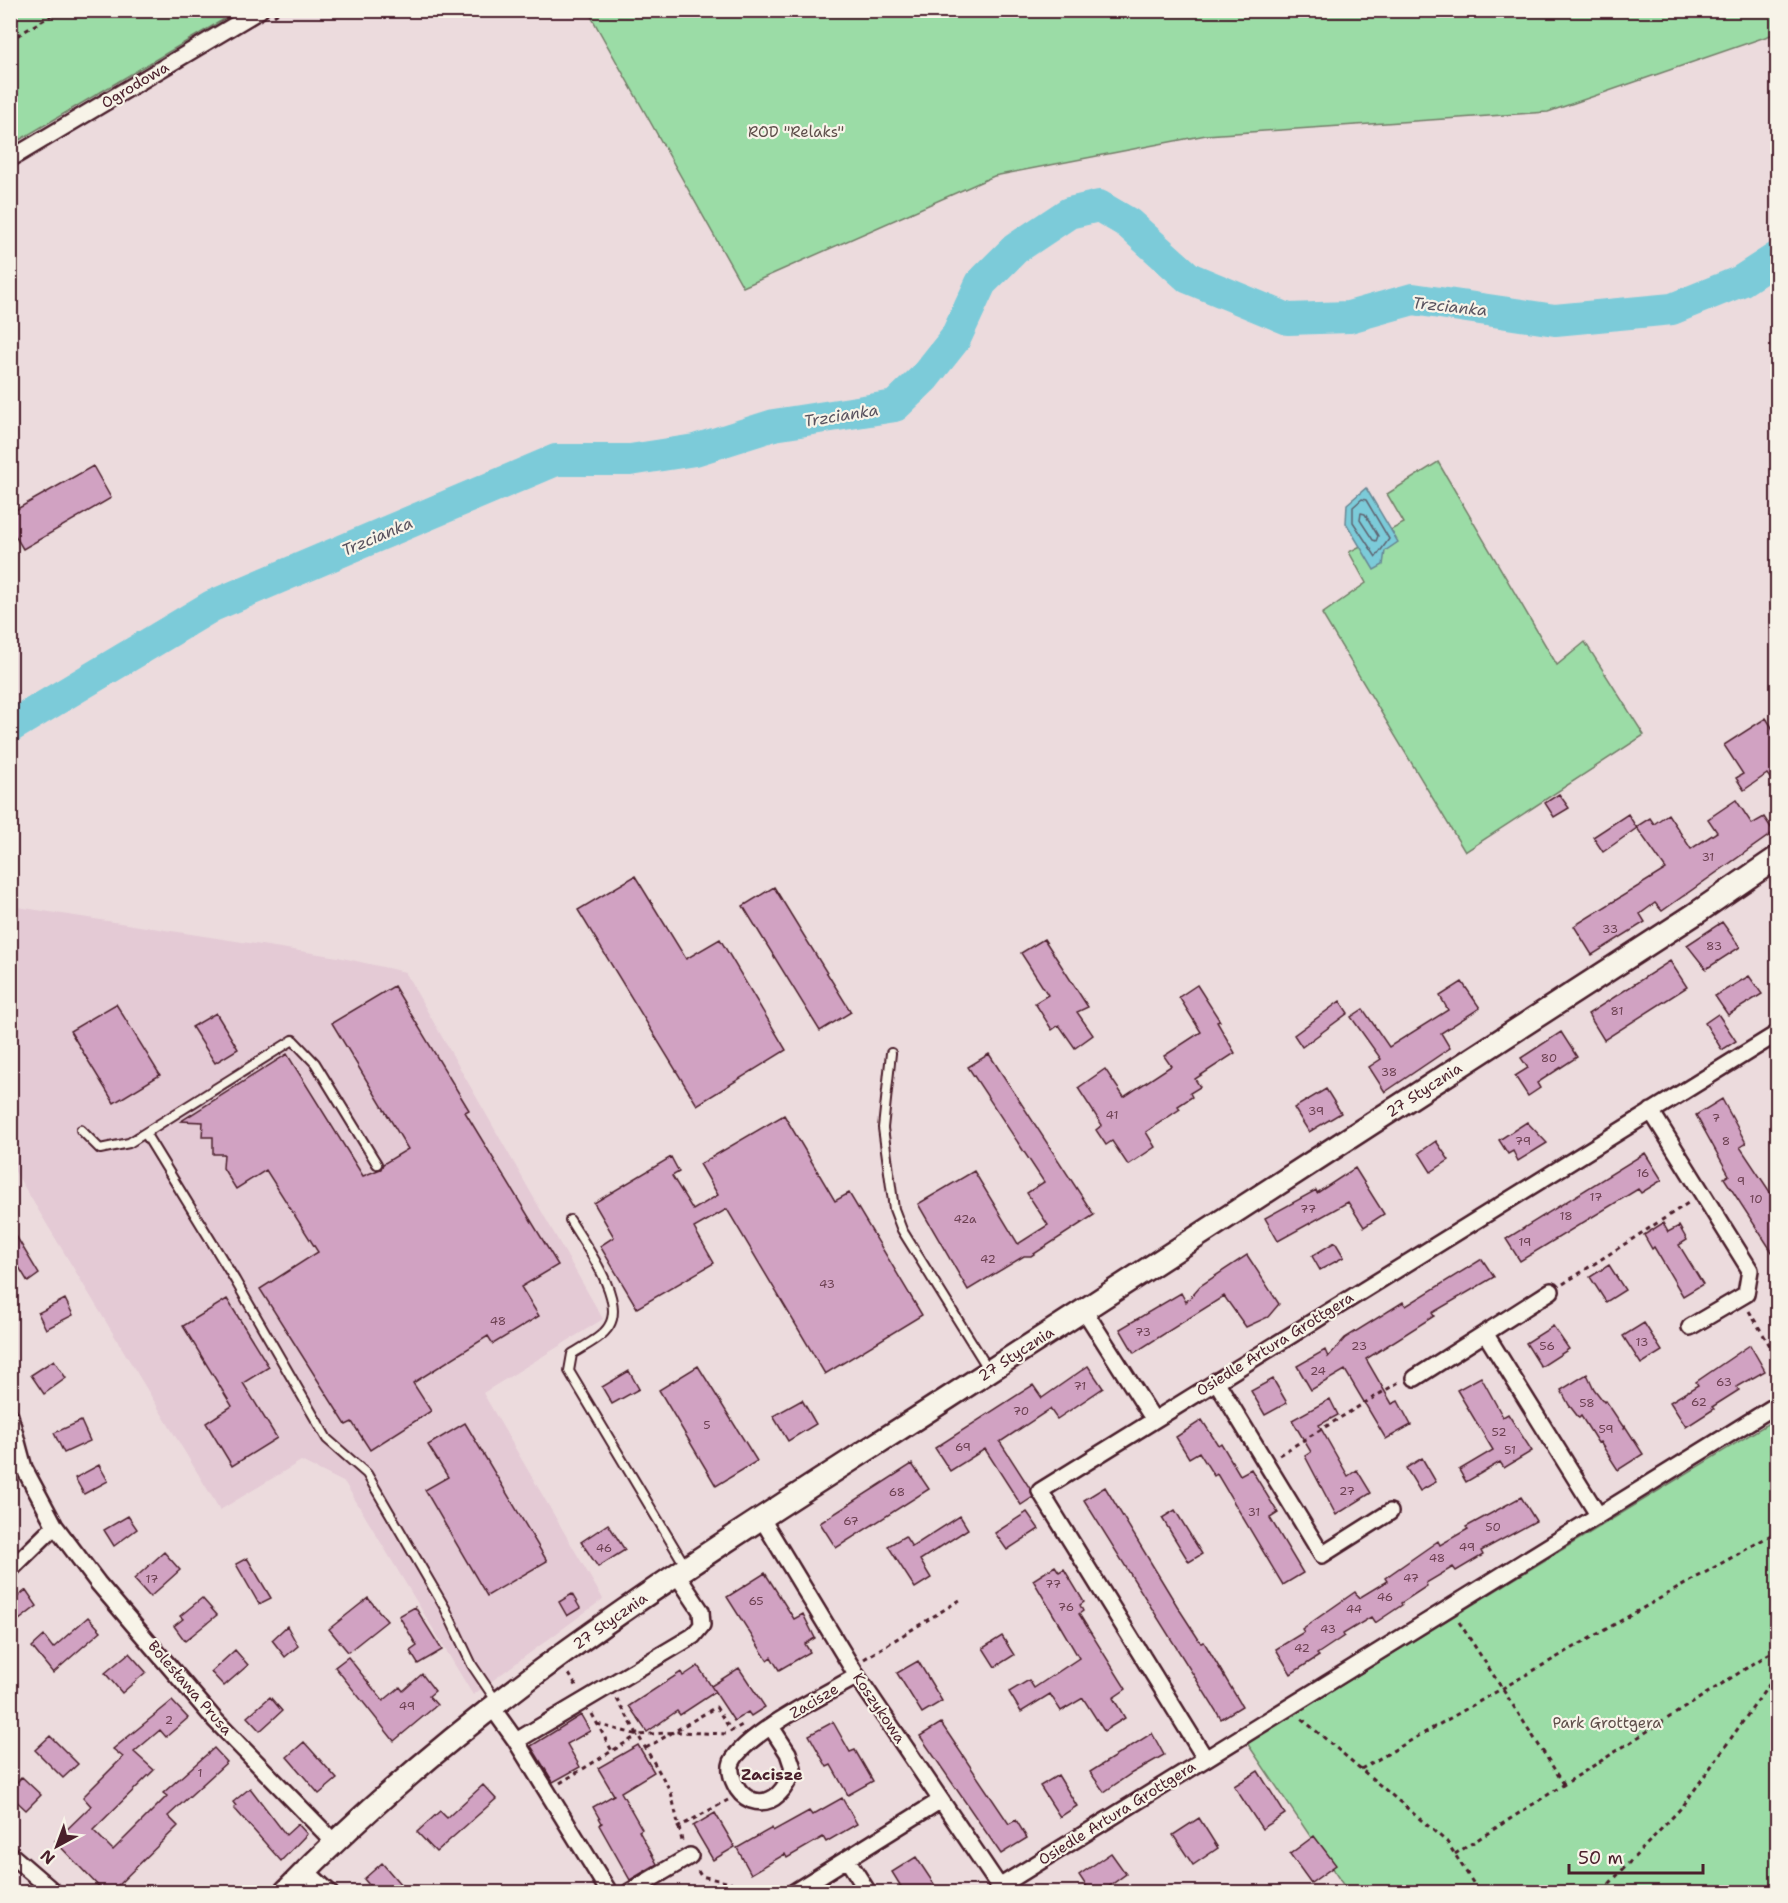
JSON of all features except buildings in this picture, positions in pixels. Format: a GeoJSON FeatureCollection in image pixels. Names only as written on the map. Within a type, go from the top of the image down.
{"type":"FeatureCollection","features":[{"type":"Feature","properties":{"kind":"main road","name":"27 Stycznia"},"geometry":{"type":"LineString","coordinates":[[285,1893],[334,1842],[494,1704],[682,1571],[1695,914],[1778,857]]}},
{"type":"Feature","properties":{"kind":"street","name":"Ogrodowa"},"geometry":{"type":"LineString","coordinates":[[10,159],[260,10]]}},
{"type":"Feature","properties":{"kind":"street","name":"Osiedle Artura Grottgera"},"geometry":{"type":"LineString","coordinates":[[1205,1758],[1040,1491],[1778,1034]]}},
{"type":"Feature","properties":{"kind":"street"},"geometry":{"type":"LineString","coordinates":[[1651,1111],[1750,1270],[1746,1294],[1690,1327]]}},
{"type":"Feature","properties":{"kind":"street"},"geometry":{"type":"LineString","coordinates":[[1415,1378],[1551,1291]]}},
{"type":"Feature","properties":{"kind":"street"},"geometry":{"type":"LineString","coordinates":[[1084,1311],[1154,1420]]}},
{"type":"Feature","properties":{"kind":"street"},"geometry":{"type":"LineString","coordinates":[[1485,1333],[1598,1513]]}},
{"type":"Feature","properties":{"kind":"street"},"geometry":{"type":"LineString","coordinates":[[1215,1381],[1322,1555],[1390,1512]]}},
{"type":"Feature","properties":{"kind":"street","name":"Osiedle Artura Grottgera"},"geometry":{"type":"LineString","coordinates":[[1001,1890],[1288,1706],[1778,1404]]}},
{"type":"Feature","properties":{"kind":"street","name":"Bolesława Prusa"},"geometry":{"type":"LineString","coordinates":[[10,1416],[24,1468],[56,1526],[98,1583],[215,1720],[334,1842]]}},
{"type":"Feature","properties":{"kind":"street","name":"Koszykowa"},"geometry":{"type":"LineString","coordinates":[[762,1519],[854,1671],[1001,1890]]}},
{"type":"Feature","properties":{"kind":"street"},"geometry":{"type":"LineString","coordinates":[[10,1570],[56,1526]]}},
{"type":"Feature","properties":{"kind":"street"},"geometry":{"type":"LineString","coordinates":[[516,1741],[693,1636],[702,1625],[701,1611],[682,1571]]}},
{"type":"Feature","properties":{"kind":"street","name":"Zacisze"},"geometry":{"type":"LineString","coordinates":[[738,1790],[731,1776],[731,1763],[744,1746],[854,1671]]}},
{"type":"Feature","properties":{"kind":"street"},"geometry":{"type":"LineString","coordinates":[[494,1704],[609,1893]]}},
{"type":"Feature","properties":{"kind":"street"},"geometry":{"type":"LineString","coordinates":[[738,1790],[748,1799],[759,1802],[770,1800],[782,1793],[789,1782],[793,1768],[788,1753],[771,1727]]}},
{"type":"Feature","properties":{"kind":"street"},"geometry":{"type":"LineString","coordinates":[[794,1893],[941,1800]]}},
{"type":"Feature","properties":{"kind":"street"},"geometry":{"type":"LineString","coordinates":[[10,1854],[54,1893]]}},
{"type":"Feature","properties":{"kind":"street"},"geometry":{"type":"LineString","coordinates":[[629,1893],[690,1856]]}},
{"type":"Feature","properties":{"kind":"street"},"geometry":{"type":"LineString","coordinates":[[847,1859],[868,1893]]}},
{"type":"Feature","properties":{"kind":"street"},"geometry":{"type":"LineString","coordinates":[[306,1871],[329,1893]]}},
{"type":"Feature","properties":{"kind":"lane"},"geometry":{"type":"LineString","coordinates":[[81,1130],[100,1149],[129,1143],[293,1040],[315,1063],[377,1164]]}},
{"type":"Feature","properties":{"kind":"lane"},"geometry":{"type":"LineString","coordinates":[[891,1053],[884,1128],[894,1209],[902,1230],[990,1371]]}},
{"type":"Feature","properties":{"kind":"lane"},"geometry":{"type":"LineString","coordinates":[[145,1133],[235,1280],[327,1439],[367,1474],[446,1608],[472,1665],[494,1704]]}},
{"type":"Feature","properties":{"kind":"lane"},"geometry":{"type":"LineString","coordinates":[[570,1220],[609,1288],[613,1312],[611,1325],[603,1334],[572,1354],[569,1371],[682,1571]]}},
{"type":"Feature","properties":{"kind":"path"},"geometry":{"type":"LineString","coordinates":[[10,40],[60,10]]}},
{"type":"Feature","properties":{"kind":"path"},"geometry":{"type":"LineString","coordinates":[[1551,1291],[1702,1193]]}},
{"type":"Feature","properties":{"kind":"path"},"geometry":{"type":"LineString","coordinates":[[1741,1297],[1778,1359]]}},
{"type":"Feature","properties":{"kind":"path"},"geometry":{"type":"LineString","coordinates":[[1266,1463],[1400,1382],[1415,1378]]}},
{"type":"Feature","properties":{"kind":"path"},"geometry":{"type":"LineString","coordinates":[[1361,1769],[1778,1531]]}},
{"type":"Feature","properties":{"kind":"path"},"geometry":{"type":"LineString","coordinates":[[854,1671],[960,1600]]}},
{"type":"Feature","properties":{"kind":"path"},"geometry":{"type":"LineString","coordinates":[[1449,1606],[1500,1689],[1564,1784]]}},
{"type":"Feature","properties":{"kind":"path"},"geometry":{"type":"LineString","coordinates":[[1455,1854],[1778,1648]]}},
{"type":"Feature","properties":{"kind":"path"},"geometry":{"type":"LineString","coordinates":[[1606,1893],[1609,1884],[1683,1806],[1778,1672]]}},
{"type":"Feature","properties":{"kind":"path"},"geometry":{"type":"LineString","coordinates":[[610,1685],[671,1792],[677,1828],[701,1875],[759,1890],[784,1893]]}},
{"type":"Feature","properties":{"kind":"path"},"geometry":{"type":"LineString","coordinates":[[1288,1706],[1447,1842],[1479,1893]]}},
{"type":"Feature","properties":{"kind":"path"},"geometry":{"type":"LineString","coordinates":[[646,1749],[716,1707],[731,1731],[744,1746]]}},
{"type":"Feature","properties":{"kind":"path"},"geometry":{"type":"LineString","coordinates":[[597,1724],[639,1736],[674,1732],[726,1734],[751,1719]]}},
{"type":"Feature","properties":{"kind":"path"},"geometry":{"type":"LineString","coordinates":[[547,1791],[639,1736]]}},
{"type":"Feature","properties":{"kind":"path"},"geometry":{"type":"LineString","coordinates":[[677,1828],[732,1797],[738,1790]]}},
{"type":"Feature","properties":{"kind":"shaded area"},"geometry":{"type":"Polygon","coordinates":[[[11,906],[338,957],[405,972],[603,1319],[483,1393],[603,1599],[473,1695],[345,1483],[301,1461],[220,1510],[11,1165],[11,906]]]}},
{"type":"Feature","properties":{"kind":"green space"},"geometry":{"type":"Polygon","coordinates":[[[11,10],[238,10],[238,11],[11,145],[11,10]]]}},
{"type":"Feature","properties":{"kind":"green space","name":"ROD \"Relaks\""},"geometry":{"type":"Polygon","coordinates":[[[1777,10],[1777,33],[1548,112],[1206,135],[994,176],[743,287],[588,11],[1777,10]]]}},
{"type":"Feature","properties":{"kind":"green space"},"geometry":{"type":"Polygon","coordinates":[[[1438,462],[1557,665],[1585,642],[1644,735],[1465,852],[1322,614],[1366,583],[1349,552],[1404,523],[1387,494],[1438,462]]]}},
{"type":"Feature","properties":{"kind":"green space","name":"Park Grottgera"},"geometry":{"type":"Polygon","coordinates":[[[1777,1418],[1777,1892],[1348,1892],[1247,1743],[1777,1418]]]}},
{"type":"Feature","properties":{"kind":"water"},"geometry":{"type":"Polygon","coordinates":[[[1366,488],[1398,542],[1385,551],[1383,565],[1374,570],[1346,523],[1347,504],[1366,488]]]}},
{"type":"Feature","properties":{"kind":"waterway","name":"Trzcianka"},"geometry":{"type":"LineString","coordinates":[[10,727],[212,606],[556,460],[630,460],[695,450],[774,425],[895,406],[924,378],[955,339],[981,283],[1015,249],[1069,213],[1099,206],[1128,223],[1189,278],[1288,319],[1349,317],[1413,299],[1555,320],[1672,309],[1741,281],[1778,257]]}},
{"type":"Feature","properties":{"kind":"district","name":"Zacisze"},"geometry":{"type":"Point","coordinates":[772,1774]}}]}
